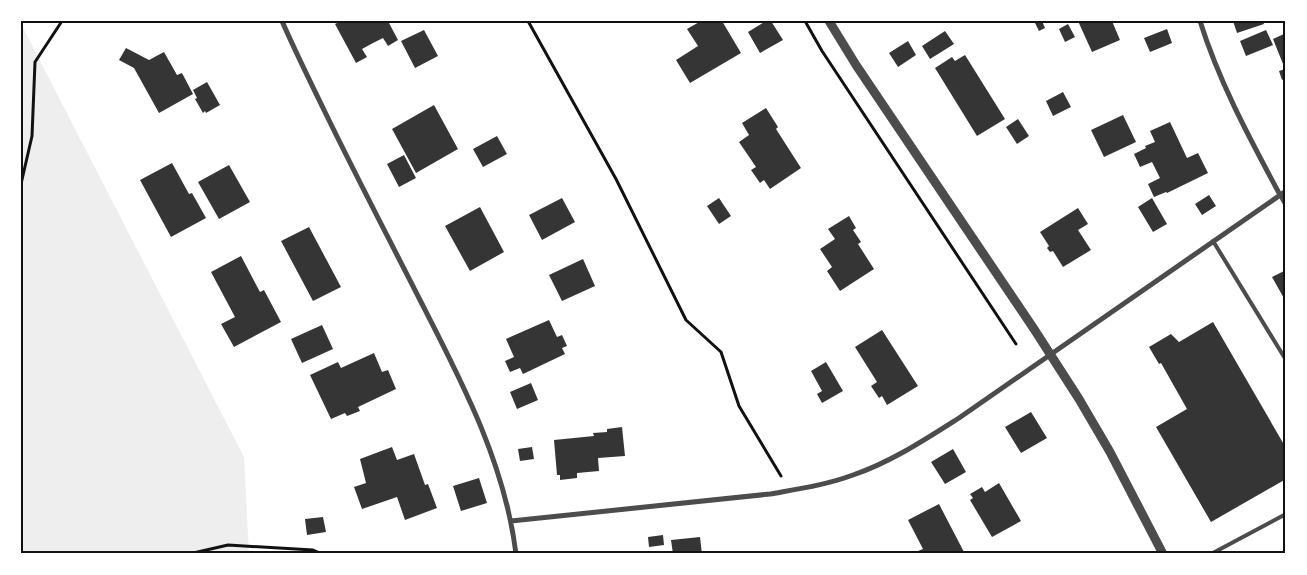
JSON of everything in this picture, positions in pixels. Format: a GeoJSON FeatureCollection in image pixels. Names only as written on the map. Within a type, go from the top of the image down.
{"type":"FeatureCollection","features":[{"type":"Feature","properties":{"kind":"street"},"geometry":{"type":"LineString","coordinates":[[282,21],[351,165],[438,334],[466,395],[492,455],[511,521],[516,554]]}},
{"type":"Feature","properties":{"kind":"street"},"geometry":{"type":"LineString","coordinates":[[829,21],[856,65],[1051,355],[1102,438],[1163,554]]}},
{"type":"Feature","properties":{"kind":"street"},"geometry":{"type":"LineString","coordinates":[[1200,21],[1210,50],[1236,110],[1280,195]]}},
{"type":"Feature","properties":{"kind":"street"},"geometry":{"type":"LineString","coordinates":[[511,521],[770,494],[804,489],[854,475],[904,452],[959,418],[1286,191]]}},
{"type":"Feature","properties":{"kind":"lane"},"geometry":{"type":"LineString","coordinates":[[1280,195],[1286,206]]}},
{"type":"Feature","properties":{"kind":"lane"},"geometry":{"type":"LineString","coordinates":[[1213,241],[1286,360]]}},
{"type":"Feature","properties":{"kind":"lane"},"geometry":{"type":"LineString","coordinates":[[1211,554],[1286,514]]}},
{"type":"Feature","properties":{"kind":"path"},"geometry":{"type":"LineString","coordinates":[[21,184],[32,136],[34,62],[62,21]]}},
{"type":"Feature","properties":{"kind":"path"},"geometry":{"type":"LineString","coordinates":[[528,21],[616,179],[686,320],[721,352],[740,406],[790,490]]}},
{"type":"Feature","properties":{"kind":"path"},"geometry":{"type":"LineString","coordinates":[[805,21],[822,51],[1016,344]]}},
{"type":"Feature","properties":{"kind":"path"},"geometry":{"type":"LineString","coordinates":[[189,554],[228,545],[313,550],[322,554]]}},
{"type":"Feature","properties":{"kind":"shaded area"},"geometry":{"type":"Polygon","coordinates":[[[21,24],[244,457],[249,554],[21,554],[21,24]]]}},
{"type":"Feature","properties":{"kind":"building"},"geometry":{"type":"Polygon","coordinates":[[[341,21],[392,21],[389,23],[398,40],[388,46],[383,38],[362,49],[367,57],[356,63],[335,24],[341,21]]]}},
{"type":"Feature","properties":{"kind":"building"},"geometry":{"type":"Polygon","coordinates":[[[701,21],[722,21],[741,53],[690,83],[676,60],[698,46],[687,29],[701,21]]]}},
{"type":"Feature","properties":{"kind":"building"},"geometry":{"type":"Polygon","coordinates":[[[766,21],[771,21],[783,40],[760,53],[748,32],[766,21]]]}},
{"type":"Feature","properties":{"kind":"building"},"geometry":{"type":"Polygon","coordinates":[[[1034,21],[1042,21],[1045,28],[1039,31],[1034,21]]]}},
{"type":"Feature","properties":{"kind":"building"},"geometry":{"type":"Polygon","coordinates":[[[1078,21],[1112,21],[1120,40],[1092,52],[1078,21]]]}},
{"type":"Feature","properties":{"kind":"building"},"geometry":{"type":"Polygon","coordinates":[[[1233,21],[1263,21],[1264,24],[1237,33],[1233,21]]]}},
{"type":"Feature","properties":{"kind":"building"},"geometry":{"type":"Polygon","coordinates":[[[1068,24],[1075,37],[1065,42],[1059,29],[1068,24]]]}},
{"type":"Feature","properties":{"kind":"building"},"geometry":{"type":"Polygon","coordinates":[[[1167,29],[1172,43],[1150,52],[1144,38],[1167,29]]]}},
{"type":"Feature","properties":{"kind":"building"},"geometry":{"type":"Polygon","coordinates":[[[424,30],[438,56],[415,68],[401,41],[424,30]]]}},
{"type":"Feature","properties":{"kind":"building"},"geometry":{"type":"Polygon","coordinates":[[[1266,30],[1273,45],[1246,56],[1240,41],[1266,30]]]}},
{"type":"Feature","properties":{"kind":"building"},"geometry":{"type":"Polygon","coordinates":[[[945,31],[954,44],[930,59],[922,46],[945,31]]]}},
{"type":"Feature","properties":{"kind":"building"},"geometry":{"type":"Polygon","coordinates":[[[1286,33],[1286,78],[1282,80],[1279,71],[1285,69],[1273,39],[1286,33]]]}},
{"type":"Feature","properties":{"kind":"building"},"geometry":{"type":"Polygon","coordinates":[[[908,41],[916,55],[898,67],[889,53],[908,41]]]}},
{"type":"Feature","properties":{"kind":"building"},"geometry":{"type":"Polygon","coordinates":[[[126,48],[149,60],[164,52],[177,75],[182,73],[193,94],[159,113],[134,68],[119,60],[126,48]]]}},
{"type":"Feature","properties":{"kind":"building"},"geometry":{"type":"Polygon","coordinates":[[[965,55],[1005,119],[977,136],[935,68],[952,57],[955,61],[965,55]]]}},
{"type":"Feature","properties":{"kind":"building"},"geometry":{"type":"Polygon","coordinates":[[[207,82],[220,105],[203,113],[195,99],[197,98],[193,90],[207,82]]]}},
{"type":"Feature","properties":{"kind":"building"},"geometry":{"type":"Polygon","coordinates":[[[1063,92],[1071,107],[1053,116],[1046,101],[1063,92]]]}},
{"type":"Feature","properties":{"kind":"building"},"geometry":{"type":"Polygon","coordinates":[[[434,105],[458,149],[416,173],[392,129],[434,105]]]}},
{"type":"Feature","properties":{"kind":"building"},"geometry":{"type":"Polygon","coordinates":[[[766,108],[778,127],[776,129],[801,168],[770,189],[764,180],[760,183],[751,170],[756,167],[739,142],[749,135],[742,123],[766,108]]]}},
{"type":"Feature","properties":{"kind":"building"},"geometry":{"type":"Polygon","coordinates":[[[1123,115],[1136,142],[1104,157],[1091,130],[1123,115]]]}},
{"type":"Feature","properties":{"kind":"building"},"geometry":{"type":"Polygon","coordinates":[[[1018,119],[1029,136],[1017,144],[1006,127],[1018,119]]]}},
{"type":"Feature","properties":{"kind":"building"},"geometry":{"type":"Polygon","coordinates":[[[1170,122],[1187,158],[1198,153],[1208,173],[1167,193],[1154,197],[1148,184],[1160,178],[1152,162],[1140,167],[1134,154],[1155,142],[1150,131],[1170,122]]]}},
{"type":"Feature","properties":{"kind":"building"},"geometry":{"type":"Polygon","coordinates":[[[497,136],[507,154],[483,167],[473,149],[497,136]]]}},
{"type":"Feature","properties":{"kind":"building"},"geometry":{"type":"Polygon","coordinates":[[[404,155],[416,178],[399,187],[387,164],[404,155]]]}},
{"type":"Feature","properties":{"kind":"building"},"geometry":{"type":"Polygon","coordinates":[[[172,163],[189,194],[192,193],[206,218],[171,237],[140,180],[172,163]]]}},
{"type":"Feature","properties":{"kind":"building"},"geometry":{"type":"Polygon","coordinates":[[[229,165],[250,202],[219,219],[198,182],[229,165]]]}},
{"type":"Feature","properties":{"kind":"building"},"geometry":{"type":"Polygon","coordinates":[[[1209,195],[1216,206],[1202,215],[1195,204],[1209,195]]]}},
{"type":"Feature","properties":{"kind":"building"},"geometry":{"type":"Polygon","coordinates":[[[562,198],[575,222],[542,240],[529,215],[562,198]]]}},
{"type":"Feature","properties":{"kind":"building"},"geometry":{"type":"Polygon","coordinates":[[[719,198],[731,216],[719,224],[707,206],[719,198]]]}},
{"type":"Feature","properties":{"kind":"building"},"geometry":{"type":"Polygon","coordinates":[[[1152,198],[1167,224],[1153,232],[1138,207],[1152,198]]]}},
{"type":"Feature","properties":{"kind":"building"},"geometry":{"type":"Polygon","coordinates":[[[480,207],[504,252],[470,271],[445,226],[480,207]]]}},
{"type":"Feature","properties":{"kind":"building"},"geometry":{"type":"Polygon","coordinates":[[[1078,208],[1088,224],[1078,230],[1091,250],[1063,267],[1053,251],[1050,252],[1047,248],[1049,246],[1040,232],[1078,208]]]}},
{"type":"Feature","properties":{"kind":"building"},"geometry":{"type":"Polygon","coordinates":[[[849,216],[856,228],[853,230],[861,242],[858,244],[874,269],[840,291],[827,271],[832,267],[820,249],[835,239],[828,229],[849,216]]]}},
{"type":"Feature","properties":{"kind":"building"},"geometry":{"type":"Polygon","coordinates":[[[309,227],[341,287],[313,301],[281,241],[309,227]]]}},
{"type":"Feature","properties":{"kind":"building"},"geometry":{"type":"Polygon","coordinates":[[[241,256],[260,292],[264,290],[281,322],[234,347],[221,324],[235,317],[211,272],[241,256]]]}},
{"type":"Feature","properties":{"kind":"building"},"geometry":{"type":"Polygon","coordinates":[[[583,259],[595,286],[562,301],[549,275],[583,259]]]}},
{"type":"Feature","properties":{"kind":"building"},"geometry":{"type":"Polygon","coordinates":[[[1286,270],[1286,302],[1272,277],[1286,270]]]}},
{"type":"Feature","properties":{"kind":"building"},"geometry":{"type":"Polygon","coordinates":[[[549,320],[557,337],[562,335],[567,346],[562,348],[565,354],[523,374],[520,368],[510,372],[505,361],[514,357],[506,339],[549,320]]]}},
{"type":"Feature","properties":{"kind":"building"},"geometry":{"type":"Polygon","coordinates":[[[1213,322],[1286,448],[1286,479],[1211,522],[1156,427],[1187,409],[1161,363],[1159,364],[1149,347],[1171,334],[1179,342],[1213,322]]]}},
{"type":"Feature","properties":{"kind":"building"},"geometry":{"type":"Polygon","coordinates":[[[322,325],[333,349],[302,363],[291,339],[322,325]]]}},
{"type":"Feature","properties":{"kind":"building"},"geometry":{"type":"Polygon","coordinates":[[[882,330],[918,386],[887,405],[882,396],[879,398],[871,386],[877,382],[855,347],[882,330]]]}},
{"type":"Feature","properties":{"kind":"building"},"geometry":{"type":"Polygon","coordinates":[[[374,353],[382,372],[388,370],[396,389],[358,407],[360,411],[347,416],[345,413],[331,419],[310,375],[338,362],[341,368],[374,353]]]}},
{"type":"Feature","properties":{"kind":"building"},"geometry":{"type":"Polygon","coordinates":[[[826,362],[843,391],[822,403],[817,394],[822,391],[811,371],[826,362]]]}},
{"type":"Feature","properties":{"kind":"building"},"geometry":{"type":"Polygon","coordinates":[[[531,383],[538,400],[517,409],[510,392],[531,383]]]}},
{"type":"Feature","properties":{"kind":"building"},"geometry":{"type":"Polygon","coordinates":[[[1031,412],[1047,438],[1021,453],[1005,427],[1031,412]]]}},
{"type":"Feature","properties":{"kind":"building"},"geometry":{"type":"Polygon","coordinates":[[[622,427],[625,456],[598,458],[599,471],[577,473],[577,478],[560,480],[560,475],[557,475],[554,440],[594,436],[593,433],[607,432],[607,429],[622,427]]]}},
{"type":"Feature","properties":{"kind":"building"},"geometry":{"type":"Polygon","coordinates":[[[392,447],[397,460],[414,454],[425,485],[428,484],[437,508],[405,520],[397,497],[362,509],[354,487],[366,483],[360,459],[392,447]]]}},
{"type":"Feature","properties":{"kind":"building"},"geometry":{"type":"Polygon","coordinates":[[[532,447],[534,459],[520,461],[518,449],[532,447]]]}},
{"type":"Feature","properties":{"kind":"building"},"geometry":{"type":"Polygon","coordinates":[[[953,449],[966,472],[945,484],[931,462],[953,449]]]}},
{"type":"Feature","properties":{"kind":"building"},"geometry":{"type":"Polygon","coordinates":[[[479,478],[487,503],[461,511],[453,486],[479,478]]]}},
{"type":"Feature","properties":{"kind":"building"},"geometry":{"type":"Polygon","coordinates":[[[999,483],[1021,521],[992,537],[970,500],[973,498],[970,494],[982,487],[985,492],[999,483]]]}},
{"type":"Feature","properties":{"kind":"building"},"geometry":{"type":"Polygon","coordinates":[[[939,504],[965,554],[919,554],[918,551],[923,549],[908,520],[939,504]]]}},
{"type":"Feature","properties":{"kind":"building"},"geometry":{"type":"Polygon","coordinates":[[[323,517],[326,532],[307,535],[305,519],[323,517]]]}},
{"type":"Feature","properties":{"kind":"building"},"geometry":{"type":"Polygon","coordinates":[[[663,535],[664,545],[649,547],[648,537],[663,535]]]}},
{"type":"Feature","properties":{"kind":"building"},"geometry":{"type":"Polygon","coordinates":[[[700,537],[702,554],[673,554],[671,540],[700,537]]]}}]}
